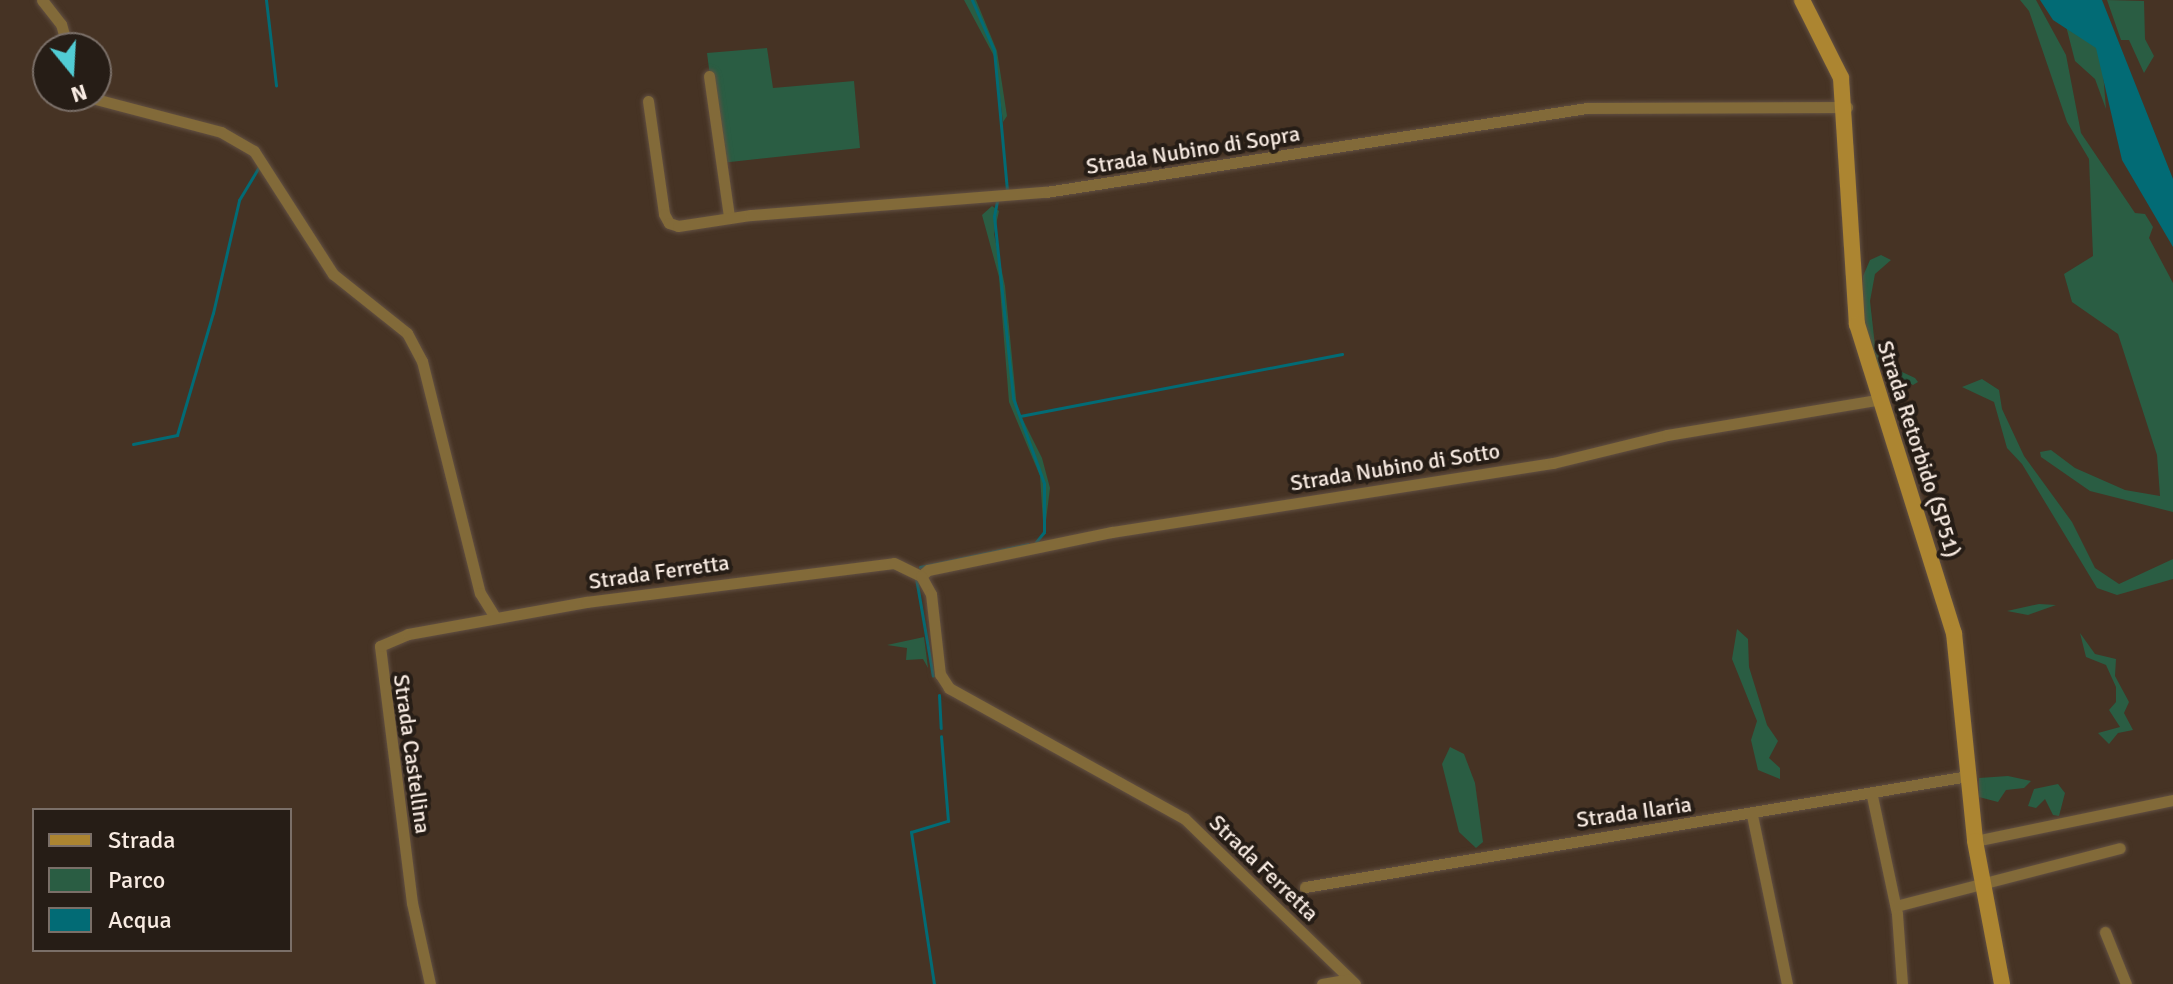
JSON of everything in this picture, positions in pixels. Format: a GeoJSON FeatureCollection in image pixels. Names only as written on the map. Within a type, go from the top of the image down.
{"type":"FeatureCollection","features":[{"type":"Feature","properties":{"kind":"street"},"geometry":{"type":"LineString","coordinates":[[42,0],[61,24],[63,32]]}},
{"type":"Feature","properties":{"kind":"street","name":"Strada Retorbido (SP51)"},"geometry":{"type":"LineString","coordinates":[[1802,0],[1835,60],[1847,107],[1857,324],[1877,400],[1954,633],[1981,886],[2004,983]]}},
{"type":"Feature","properties":{"kind":"street"},"geometry":{"type":"LineString","coordinates":[[709,76],[729,217]]}},
{"type":"Feature","properties":{"kind":"street","name":"Strada Nubino di Sopra"},"geometry":{"type":"LineString","coordinates":[[648,101],[669,223],[1017,196],[1587,108],[1847,107]]}},
{"type":"Feature","properties":{"kind":"street"},"geometry":{"type":"LineString","coordinates":[[112,103],[221,132],[254,151],[333,274],[407,333],[422,361],[484,605],[495,617]]}},
{"type":"Feature","properties":{"kind":"street","name":"Strada Nubino di Sotto"},"geometry":{"type":"LineString","coordinates":[[921,576],[928,570],[1112,532],[1553,463],[1667,435],[1877,400]]}},
{"type":"Feature","properties":{"kind":"street","name":"Strada Ferretta"},"geometry":{"type":"LineString","coordinates":[[495,617],[894,563],[921,576],[931,594],[940,674],[949,688],[1184,818],[1353,982]]}},
{"type":"Feature","properties":{"kind":"street"},"geometry":{"type":"LineString","coordinates":[[474,621],[484,605]]}},
{"type":"Feature","properties":{"kind":"street","name":"Strada Castellina"},"geometry":{"type":"LineString","coordinates":[[430,984],[412,903],[380,646],[408,634],[495,617]]}},
{"type":"Feature","properties":{"kind":"street","name":"Strada Ilaria"},"geometry":{"type":"LineString","coordinates":[[1305,887],[1872,796],[1968,776]]}},
{"type":"Feature","properties":{"kind":"street"},"geometry":{"type":"LineString","coordinates":[[1872,796],[1896,906],[1902,984]]}},
{"type":"Feature","properties":{"kind":"street"},"geometry":{"type":"LineString","coordinates":[[1975,841],[2170,801]]}},
{"type":"Feature","properties":{"kind":"street"},"geometry":{"type":"LineString","coordinates":[[1752,815],[1787,984]]}},
{"type":"Feature","properties":{"kind":"street"},"geometry":{"type":"LineString","coordinates":[[1896,906],[2120,848]]}},
{"type":"Feature","properties":{"kind":"street"},"geometry":{"type":"LineString","coordinates":[[2105,932],[2126,984]]}},
{"type":"Feature","properties":{"kind":"street"},"geometry":{"type":"LineString","coordinates":[[1322,984],[1353,982]]}},
{"type":"Feature","properties":{"kind":"green space"},"geometry":{"type":"Polygon","coordinates":[[[964,0],[976,0],[997,51],[1007,116],[1003,122],[995,58],[964,0]]]}},
{"type":"Feature","properties":{"kind":"green space"},"geometry":{"type":"Polygon","coordinates":[[[2020,0],[2036,0],[2066,55],[2081,133],[2135,213],[2145,214],[2153,227],[2149,238],[2173,283],[2173,512],[2090,491],[2041,457],[2040,452],[2051,450],[2075,468],[2125,490],[2160,496],[2157,455],[2118,334],[2072,302],[2064,274],[2093,256],[2089,159],[2067,122],[2029,11],[2020,0]]]}},
{"type":"Feature","properties":{"kind":"green space"},"geometry":{"type":"Polygon","coordinates":[[[2107,0],[2144,1],[2145,39],[2154,56],[2144,73],[2129,40],[2121,40],[2107,0]]]}},
{"type":"Feature","properties":{"kind":"green space"},"geometry":{"type":"Polygon","coordinates":[[[2087,20],[2102,60],[2106,109],[2095,79],[2075,61],[2066,26],[2087,20]]]}},
{"type":"Feature","properties":{"kind":"green space"},"geometry":{"type":"Polygon","coordinates":[[[767,48],[773,88],[854,81],[860,148],[721,163],[707,53],[767,48]]]}},
{"type":"Feature","properties":{"kind":"green space"},"geometry":{"type":"Polygon","coordinates":[[[992,206],[999,211],[994,234],[1005,286],[1017,408],[1042,458],[1050,488],[1044,537],[1040,476],[1009,402],[999,277],[982,215],[992,206]]]}},
{"type":"Feature","properties":{"kind":"green space"},"geometry":{"type":"Polygon","coordinates":[[[1881,255],[1891,260],[1875,274],[1870,301],[1875,346],[1887,365],[1915,378],[1918,382],[1913,385],[1873,364],[1862,309],[1863,276],[1870,260],[1881,255]]]}},
{"type":"Feature","properties":{"kind":"green space"},"geometry":{"type":"Polygon","coordinates":[[[1982,379],[1999,390],[2002,409],[2024,456],[2072,522],[2095,568],[2119,584],[2173,559],[2173,579],[2117,595],[2097,588],[2022,464],[2007,448],[1994,402],[1962,387],[1982,379]]]}},
{"type":"Feature","properties":{"kind":"green space"},"geometry":{"type":"Polygon","coordinates":[[[2039,604],[2056,605],[2028,615],[2007,611],[2039,604]]]}},
{"type":"Feature","properties":{"kind":"green space"},"geometry":{"type":"Polygon","coordinates":[[[1737,629],[1748,639],[1749,667],[1767,725],[1778,741],[1769,758],[1780,768],[1780,779],[1758,770],[1751,740],[1757,721],[1732,659],[1737,629]]]}},
{"type":"Feature","properties":{"kind":"green space"},"geometry":{"type":"Polygon","coordinates":[[[2080,633],[2095,654],[2116,659],[2115,676],[2129,702],[2124,713],[2133,730],[2118,733],[2109,744],[2098,733],[2120,727],[2109,710],[2116,702],[2116,687],[2106,665],[2086,657],[2080,633]]]}},
{"type":"Feature","properties":{"kind":"green space"},"geometry":{"type":"Polygon","coordinates":[[[924,637],[928,668],[923,659],[906,660],[907,648],[887,645],[924,637]]]}},
{"type":"Feature","properties":{"kind":"green space"},"geometry":{"type":"Polygon","coordinates":[[[1450,747],[1464,754],[1475,783],[1483,842],[1476,848],[1459,832],[1442,764],[1450,747]]]}},
{"type":"Feature","properties":{"kind":"green space"},"geometry":{"type":"Polygon","coordinates":[[[2008,776],[2031,781],[2024,788],[2006,790],[1998,802],[1979,797],[1979,778],[2008,776]]]}},
{"type":"Feature","properties":{"kind":"green space"},"geometry":{"type":"Polygon","coordinates":[[[2058,784],[2065,793],[2059,816],[2053,815],[2045,799],[2036,808],[2028,806],[2034,789],[2058,784]]]}},
{"type":"Feature","properties":{"kind":"water"},"geometry":{"type":"Polygon","coordinates":[[[2040,0],[2102,0],[2173,179],[2173,247],[2122,160],[2096,48],[2053,20],[2040,0]]]}},
{"type":"Feature","properties":{"kind":"waterway"},"geometry":{"type":"LineString","coordinates":[[266,0],[276,85]]}},
{"type":"Feature","properties":{"kind":"waterway"},"geometry":{"type":"LineString","coordinates":[[972,0],[994,50],[1007,191]]}},
{"type":"Feature","properties":{"kind":"waterway"},"geometry":{"type":"LineString","coordinates":[[133,444],[177,435],[213,313],[239,200],[259,167]]}},
{"type":"Feature","properties":{"kind":"waterway"},"geometry":{"type":"LineString","coordinates":[[997,201],[994,216],[1013,398],[1044,483],[1044,532],[1036,542]]}},
{"type":"Feature","properties":{"kind":"waterway"},"geometry":{"type":"LineString","coordinates":[[1020,416],[1342,354]]}},
{"type":"Feature","properties":{"kind":"waterway"},"geometry":{"type":"LineString","coordinates":[[920,567],[1028,544]]}},
{"type":"Feature","properties":{"kind":"waterway"},"geometry":{"type":"LineString","coordinates":[[916,578],[933,676]]}},
{"type":"Feature","properties":{"kind":"waterway"},"geometry":{"type":"LineString","coordinates":[[939,695],[941,728]]}},
{"type":"Feature","properties":{"kind":"waterway"},"geometry":{"type":"LineString","coordinates":[[934,984],[911,832],[948,821],[941,736]]}}]}
